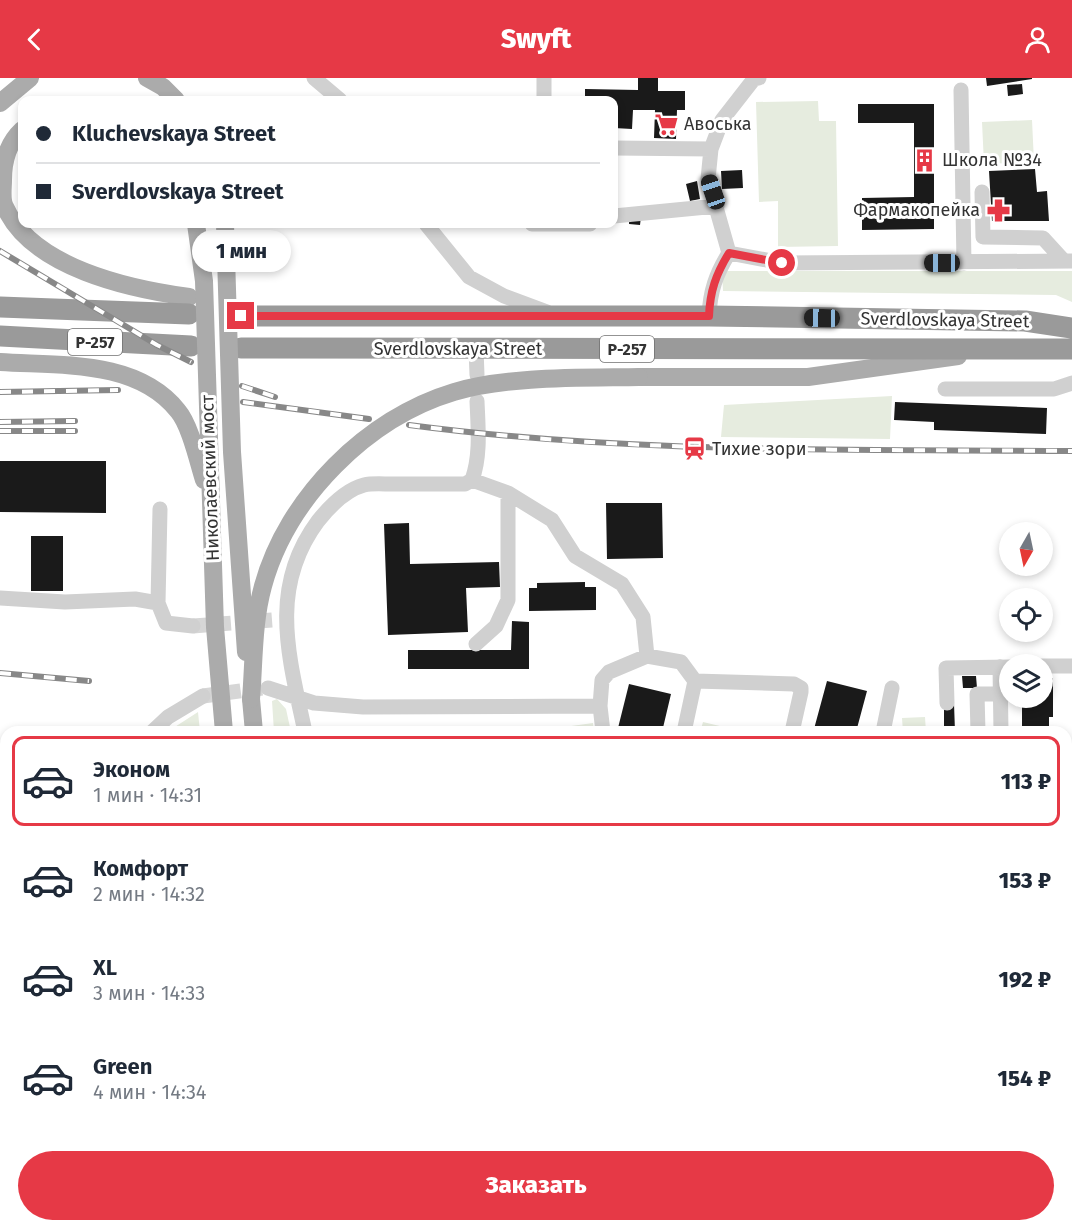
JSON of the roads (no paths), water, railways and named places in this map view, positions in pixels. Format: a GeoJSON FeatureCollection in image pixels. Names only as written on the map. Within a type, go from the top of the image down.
{"type":"FeatureCollection","features":[{"type":"Feature","properties":{"kind":"highway","name":"Р-257"},"geometry":{"type":"LineString","coordinates":[[0,307],[189,305]]}},
{"type":"Feature","properties":{"kind":"highway","name":"Sverdlovskaya Street"},"geometry":{"type":"LineString","coordinates":[[240,311],[381,315],[709,316],[1025,321],[1072,327]]}},
{"type":"Feature","properties":{"kind":"highway","name":"Р-257"},"geometry":{"type":"LineString","coordinates":[[0,336],[191,346]]}},
{"type":"Feature","properties":{"kind":"highway","name":"Sverdlovskaya Street"},"geometry":{"type":"LineString","coordinates":[[241,348],[1072,349]]}},
{"type":"Feature","properties":{"kind":"main road"},"geometry":{"type":"LineString","coordinates":[[0,103],[30,78]]}},
{"type":"Feature","properties":{"kind":"main road"},"geometry":{"type":"LineString","coordinates":[[147,78],[163,87],[172,96]]}},
{"type":"Feature","properties":{"kind":"main road"},"geometry":{"type":"LineString","coordinates":[[18,137],[4,160],[3,181],[4,206],[18,227]]}},
{"type":"Feature","properties":{"kind":"main road"},"geometry":{"type":"LineString","coordinates":[[19,228],[48,253],[95,275],[189,305]]}},
{"type":"Feature","properties":{"kind":"main road","name":"Николаевский мост"},"geometry":{"type":"LineString","coordinates":[[197,228],[204,281],[215,627],[223,726]]}},
{"type":"Feature","properties":{"kind":"main road","name":"Николаевский мост"},"geometry":{"type":"LineString","coordinates":[[225,228],[232,464],[253,726]]}},
{"type":"Feature","properties":{"kind":"main road"},"geometry":{"type":"LineString","coordinates":[[251,699],[263,585],[283,539],[304,503],[337,462],[372,434],[412,409],[454,391],[562,378],[808,377],[1013,348]]}},
{"type":"Feature","properties":{"kind":"main road"},"geometry":{"type":"LineString","coordinates":[[0,362],[83,368],[129,375],[153,387],[179,412],[210,496]]}},
{"type":"Feature","properties":{"kind":"street"},"geometry":{"type":"LineString","coordinates":[[314,78],[335,96]]}},
{"type":"Feature","properties":{"kind":"street"},"geometry":{"type":"LineString","coordinates":[[544,78],[544,96]]}},
{"type":"Feature","properties":{"kind":"street"},"geometry":{"type":"LineString","coordinates":[[709,316],[710,296],[717,272],[729,253],[708,179],[711,149],[722,120],[754,79],[759,78]]}},
{"type":"Feature","properties":{"kind":"street"},"geometry":{"type":"LineString","coordinates":[[962,90],[964,263]]}},
{"type":"Feature","properties":{"kind":"street"},"geometry":{"type":"LineString","coordinates":[[618,148],[711,149]]}},
{"type":"Feature","properties":{"kind":"street"},"geometry":{"type":"LineString","coordinates":[[982,192],[983,237],[1043,238],[1068,261]]}},
{"type":"Feature","properties":{"kind":"street"},"geometry":{"type":"LineString","coordinates":[[618,215],[717,206]]}},
{"type":"Feature","properties":{"kind":"street"},"geometry":{"type":"LineString","coordinates":[[429,228],[469,277],[504,296],[558,316]]}},
{"type":"Feature","properties":{"kind":"street"},"geometry":{"type":"LineString","coordinates":[[729,253],[782,263],[1068,261]]}},
{"type":"Feature","properties":{"kind":"street"},"geometry":{"type":"LineString","coordinates":[[476,349],[477,375]]}},
{"type":"Feature","properties":{"kind":"street"},"geometry":{"type":"LineString","coordinates":[[945,389],[1054,389],[1072,383]]}},
{"type":"Feature","properties":{"kind":"street"},"geometry":{"type":"LineString","coordinates":[[304,726],[279,619],[293,568],[306,537],[338,499],[364,485],[465,484],[472,480],[476,470],[479,434],[477,401]]}},
{"type":"Feature","properties":{"kind":"street"},"geometry":{"type":"LineString","coordinates":[[472,480],[508,493],[552,520],[575,556],[622,584],[643,617],[647,656]]}},
{"type":"Feature","properties":{"kind":"street"},"geometry":{"type":"LineString","coordinates":[[476,644],[496,626],[508,600],[508,493]]}},
{"type":"Feature","properties":{"kind":"street"},"geometry":{"type":"LineString","coordinates":[[160,509],[158,603],[166,622],[193,626]]}},
{"type":"Feature","properties":{"kind":"street"},"geometry":{"type":"LineString","coordinates":[[0,598],[65,602],[135,599],[158,603]]}},
{"type":"Feature","properties":{"kind":"street"},"geometry":{"type":"LineString","coordinates":[[602,726],[600,706],[602,680],[609,672],[647,656],[681,662],[695,681],[685,726]]}},
{"type":"Feature","properties":{"kind":"street"},"geometry":{"type":"LineString","coordinates":[[1053,666],[1072,666]]}},
{"type":"Feature","properties":{"kind":"street"},"geometry":{"type":"LineString","coordinates":[[947,703],[946,668],[999,667]]}},
{"type":"Feature","properties":{"kind":"street"},"geometry":{"type":"LineString","coordinates":[[695,681],[794,684],[801,688],[801,692],[793,726]]}},
{"type":"Feature","properties":{"kind":"street"},"geometry":{"type":"LineString","coordinates":[[268,688],[314,703],[363,707],[600,706]]}},
{"type":"Feature","properties":{"kind":"street"},"geometry":{"type":"LineString","coordinates":[[884,726],[892,688]]}},
{"type":"Feature","properties":{"kind":"street"},"geometry":{"type":"LineString","coordinates":[[978,726],[977,694],[999,694]]}},
{"type":"Feature","properties":{"kind":"street"},"geometry":{"type":"LineString","coordinates":[[158,726],[168,717],[202,696]]}},
{"type":"Feature","properties":{"kind":"street"},"geometry":{"type":"LineString","coordinates":[[1000,708],[1001,726]]}},
{"type":"Feature","properties":{"kind":"tunnel"},"geometry":{"type":"LineString","coordinates":[[193,626],[272,620]]}},
{"type":"Feature","properties":{"kind":"tunnel"},"geometry":{"type":"LineString","coordinates":[[203,696],[262,688]]}},
{"type":"Feature","properties":{"kind":"railway"},"geometry":{"type":"LineString","coordinates":[[0,251],[157,345],[191,362]]}},
{"type":"Feature","properties":{"kind":"railway"},"geometry":{"type":"LineString","coordinates":[[242,386],[275,397]]}},
{"type":"Feature","properties":{"kind":"railway"},"geometry":{"type":"LineString","coordinates":[[0,392],[118,390]]}},
{"type":"Feature","properties":{"kind":"railway"},"geometry":{"type":"LineString","coordinates":[[243,402],[369,419]]}},
{"type":"Feature","properties":{"kind":"railway"},"geometry":{"type":"LineString","coordinates":[[0,422],[75,421]]}},
{"type":"Feature","properties":{"kind":"railway"},"geometry":{"type":"LineString","coordinates":[[409,425],[574,441],[657,445],[823,450],[1072,451]]}},
{"type":"Feature","properties":{"kind":"railway"},"geometry":{"type":"LineString","coordinates":[[0,431],[75,431]]}},
{"type":"Feature","properties":{"kind":"railway"},"geometry":{"type":"LineString","coordinates":[[0,673],[89,681]]}},
{"type":"Feature","properties":{"kind":"place","name":"Авоська"},"geometry":{"type":"Point","coordinates":[666,124]}},
{"type":"Feature","properties":{"kind":"place","name":"Школа №34"},"geometry":{"type":"Point","coordinates":[924,160]}},
{"type":"Feature","properties":{"kind":"place","name":"Фармакопейка"},"geometry":{"type":"Point","coordinates":[998,210]}},
{"type":"Feature","properties":{"kind":"place","name":"Тихие зори"},"geometry":{"type":"Point","coordinates":[694,449]}}]}
